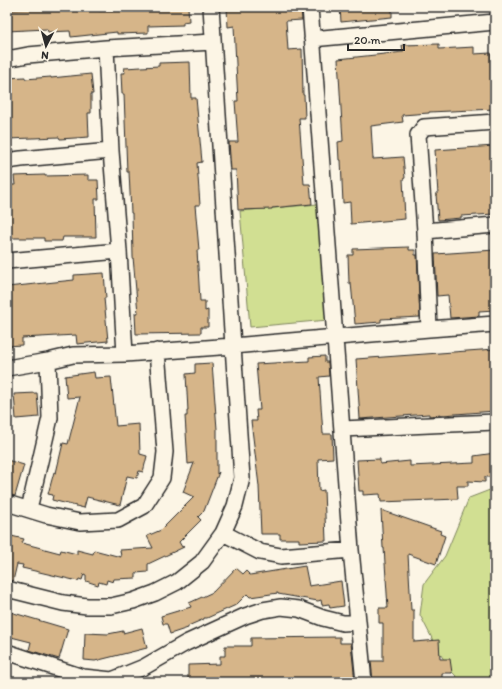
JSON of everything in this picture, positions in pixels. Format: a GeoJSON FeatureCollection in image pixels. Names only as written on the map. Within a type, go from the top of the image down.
{"type":"FeatureCollection","features":[{"type":"Feature","properties":{"kind":"street"},"geometry":{"type":"LineString","coordinates":[[7,589],[63,603],[87,606],[111,606],[133,601],[155,593],[177,582],[202,562],[223,533],[235,506],[242,478],[211,7]]}},
{"type":"Feature","properties":{"kind":"street"},"geometry":{"type":"LineString","coordinates":[[310,7],[351,550],[364,682]]}},
{"type":"Feature","properties":{"kind":"street"},"geometry":{"type":"LineString","coordinates":[[312,39],[495,22]]}},
{"type":"Feature","properties":{"kind":"street"},"geometry":{"type":"LineString","coordinates":[[7,60],[28,55],[106,48],[213,42]]}},
{"type":"Feature","properties":{"kind":"street"},"geometry":{"type":"LineString","coordinates":[[106,48],[111,151],[125,354]]}},
{"type":"Feature","properties":{"kind":"street"},"geometry":{"type":"LineString","coordinates":[[428,329],[425,231],[418,135],[424,127],[495,122]]}},
{"type":"Feature","properties":{"kind":"street"},"geometry":{"type":"LineString","coordinates":[[7,161],[111,151]]}},
{"type":"Feature","properties":{"kind":"street"},"geometry":{"type":"LineString","coordinates":[[425,231],[495,225]]}},
{"type":"Feature","properties":{"kind":"street"},"geometry":{"type":"LineString","coordinates":[[7,261],[119,251]]}},
{"type":"Feature","properties":{"kind":"street"},"geometry":{"type":"LineString","coordinates":[[7,368],[73,355],[125,354],[495,324]]}},
{"type":"Feature","properties":{"kind":"street"},"geometry":{"type":"LineString","coordinates":[[7,502],[46,515],[80,522],[118,520],[144,506],[162,478],[165,452],[157,351]]}},
{"type":"Feature","properties":{"kind":"street"},"geometry":{"type":"LineString","coordinates":[[29,509],[50,418],[48,361]]}},
{"type":"Feature","properties":{"kind":"street"},"geometry":{"type":"LineString","coordinates":[[342,429],[495,422]]}},
{"type":"Feature","properties":{"kind":"street"},"geometry":{"type":"LineString","coordinates":[[223,533],[260,552],[281,556],[351,550]]}},
{"type":"Feature","properties":{"kind":"street"},"geometry":{"type":"LineString","coordinates":[[7,652],[83,677],[112,681],[144,667],[186,644],[246,616],[263,610],[281,607],[299,609],[323,618],[343,623],[358,622]]}},
{"type":"Feature","properties":{"kind":"green space"},"geometry":{"type":"Polygon","coordinates":[[[318,204],[328,320],[250,327],[240,211],[318,204]]]}},
{"type":"Feature","properties":{"kind":"green space"},"geometry":{"type":"Polygon","coordinates":[[[495,488],[495,682],[462,682],[451,671],[439,652],[420,615],[424,584],[445,556],[469,498],[495,488]]]}},
{"type":"Feature","properties":{"kind":"building"},"geometry":{"type":"Polygon","coordinates":[[[32,7],[84,7],[84,11],[99,9],[99,11],[157,9],[157,7],[188,7],[189,21],[183,22],[183,25],[148,26],[148,33],[117,34],[117,32],[71,37],[70,31],[48,32],[47,29],[7,31],[7,10],[32,9],[32,7]]]}},
{"type":"Feature","properties":{"kind":"building"},"geometry":{"type":"Polygon","coordinates":[[[301,7],[302,20],[286,21],[288,50],[302,49],[305,118],[299,118],[304,184],[310,184],[312,204],[272,209],[238,210],[236,170],[231,170],[229,142],[238,142],[235,101],[238,101],[234,26],[228,27],[227,8],[301,7]]]}},
{"type":"Feature","properties":{"kind":"building"},"geometry":{"type":"Polygon","coordinates":[[[340,7],[392,7],[392,17],[341,22],[340,7]]]}},
{"type":"Feature","properties":{"kind":"building"},"geometry":{"type":"Polygon","coordinates":[[[439,44],[439,49],[474,47],[474,54],[491,53],[492,86],[495,86],[495,109],[429,112],[402,115],[403,122],[371,126],[373,159],[403,157],[405,178],[403,179],[405,219],[351,224],[350,202],[343,203],[341,160],[339,160],[338,142],[343,141],[338,59],[403,52],[402,45],[439,44]]]}},
{"type":"Feature","properties":{"kind":"building"},"geometry":{"type":"Polygon","coordinates":[[[190,62],[191,98],[196,98],[202,162],[197,163],[200,205],[195,205],[199,250],[197,250],[200,301],[205,301],[205,311],[208,310],[208,327],[201,327],[201,333],[136,334],[135,313],[138,313],[133,257],[129,172],[127,172],[124,94],[122,94],[121,73],[125,73],[124,68],[159,66],[159,63],[190,62]]]}},
{"type":"Feature","properties":{"kind":"building"},"geometry":{"type":"Polygon","coordinates":[[[91,74],[93,94],[91,94],[91,113],[88,113],[89,137],[60,139],[59,137],[7,139],[7,78],[51,78],[91,74]]]}},
{"type":"Feature","properties":{"kind":"building"},"geometry":{"type":"Polygon","coordinates":[[[495,146],[495,214],[461,216],[461,218],[438,220],[435,150],[495,146]]]}},
{"type":"Feature","properties":{"kind":"building"},"geometry":{"type":"Polygon","coordinates":[[[88,175],[88,180],[98,180],[99,199],[95,199],[96,237],[63,237],[62,241],[44,241],[44,238],[7,238],[7,185],[15,185],[14,176],[88,175]]]}},
{"type":"Feature","properties":{"kind":"building"},"geometry":{"type":"Polygon","coordinates":[[[409,247],[409,250],[415,250],[415,255],[417,255],[420,317],[381,319],[381,322],[355,324],[351,283],[349,283],[348,255],[353,255],[353,249],[409,247]]]}},
{"type":"Feature","properties":{"kind":"building"},"geometry":{"type":"Polygon","coordinates":[[[495,250],[495,310],[479,311],[479,316],[450,318],[448,295],[437,296],[435,254],[495,250]]]}},
{"type":"Feature","properties":{"kind":"building"},"geometry":{"type":"Polygon","coordinates":[[[104,273],[106,298],[104,298],[108,341],[77,344],[76,335],[22,338],[22,345],[7,346],[7,287],[74,280],[74,275],[104,273]]]}},
{"type":"Feature","properties":{"kind":"building"},"geometry":{"type":"Polygon","coordinates":[[[495,349],[495,411],[360,419],[356,359],[495,349]]]}},
{"type":"Feature","properties":{"kind":"building"},"geometry":{"type":"Polygon","coordinates":[[[325,356],[325,362],[328,362],[329,376],[319,377],[323,434],[332,434],[333,458],[318,459],[319,491],[324,490],[326,541],[299,542],[299,539],[280,539],[280,534],[261,534],[259,486],[251,421],[257,421],[256,410],[260,410],[256,364],[309,361],[309,357],[325,356]]]}},
{"type":"Feature","properties":{"kind":"building"},"geometry":{"type":"Polygon","coordinates":[[[212,363],[217,429],[217,474],[219,472],[204,511],[198,517],[201,520],[179,542],[182,547],[184,547],[148,564],[148,572],[136,573],[136,578],[114,579],[113,582],[107,580],[106,584],[99,582],[98,585],[86,581],[86,575],[84,574],[82,580],[79,579],[78,581],[22,568],[23,565],[17,564],[13,581],[7,580],[7,535],[24,539],[22,543],[60,553],[61,550],[77,554],[77,550],[93,554],[94,550],[121,557],[120,550],[153,548],[147,536],[161,530],[194,497],[183,492],[194,463],[188,464],[185,416],[187,416],[188,411],[186,374],[195,373],[195,364],[212,363]]]}},
{"type":"Feature","properties":{"kind":"building"},"geometry":{"type":"Polygon","coordinates":[[[94,372],[95,378],[111,377],[116,426],[139,424],[140,454],[147,456],[143,472],[139,471],[137,478],[127,476],[120,505],[87,497],[84,508],[52,500],[53,495],[48,494],[54,472],[56,473],[63,443],[68,444],[80,397],[67,398],[65,376],[94,372]]]}},
{"type":"Feature","properties":{"kind":"building"},"geometry":{"type":"Polygon","coordinates":[[[37,393],[39,417],[16,419],[14,394],[37,393]]]}},
{"type":"Feature","properties":{"kind":"building"},"geometry":{"type":"Polygon","coordinates":[[[495,453],[495,477],[485,477],[485,482],[468,481],[468,486],[457,486],[458,499],[381,502],[380,494],[363,495],[363,491],[359,491],[357,460],[380,459],[380,464],[410,461],[410,466],[474,463],[474,456],[495,453]]]}},
{"type":"Feature","properties":{"kind":"building"},"geometry":{"type":"Polygon","coordinates":[[[7,460],[24,465],[15,496],[7,494],[7,460]]]}},
{"type":"Feature","properties":{"kind":"building"},"geometry":{"type":"Polygon","coordinates":[[[381,510],[441,531],[440,534],[445,536],[436,564],[408,554],[411,610],[414,610],[414,642],[439,640],[440,659],[450,659],[452,673],[442,673],[442,679],[415,682],[373,682],[371,661],[383,661],[383,623],[379,623],[379,608],[388,608],[381,510]]]}},
{"type":"Feature","properties":{"kind":"building"},"geometry":{"type":"Polygon","coordinates":[[[305,566],[309,586],[341,581],[344,606],[330,608],[329,604],[322,605],[321,600],[318,601],[278,593],[250,597],[247,594],[236,605],[204,618],[188,626],[188,628],[170,634],[167,624],[163,624],[161,616],[191,607],[189,603],[213,592],[236,568],[243,574],[246,571],[250,575],[305,566]]]}},
{"type":"Feature","properties":{"kind":"building"},"geometry":{"type":"Polygon","coordinates":[[[7,611],[68,629],[59,659],[29,650],[31,642],[7,636],[7,611]]]}},
{"type":"Feature","properties":{"kind":"building"},"geometry":{"type":"Polygon","coordinates":[[[142,628],[147,648],[95,661],[84,660],[85,633],[108,634],[123,631],[123,633],[142,628]]]}},
{"type":"Feature","properties":{"kind":"building"},"geometry":{"type":"Polygon","coordinates":[[[340,637],[340,643],[351,643],[355,682],[188,682],[188,665],[220,664],[220,656],[225,656],[225,646],[251,646],[251,638],[340,637]]]}}]}
